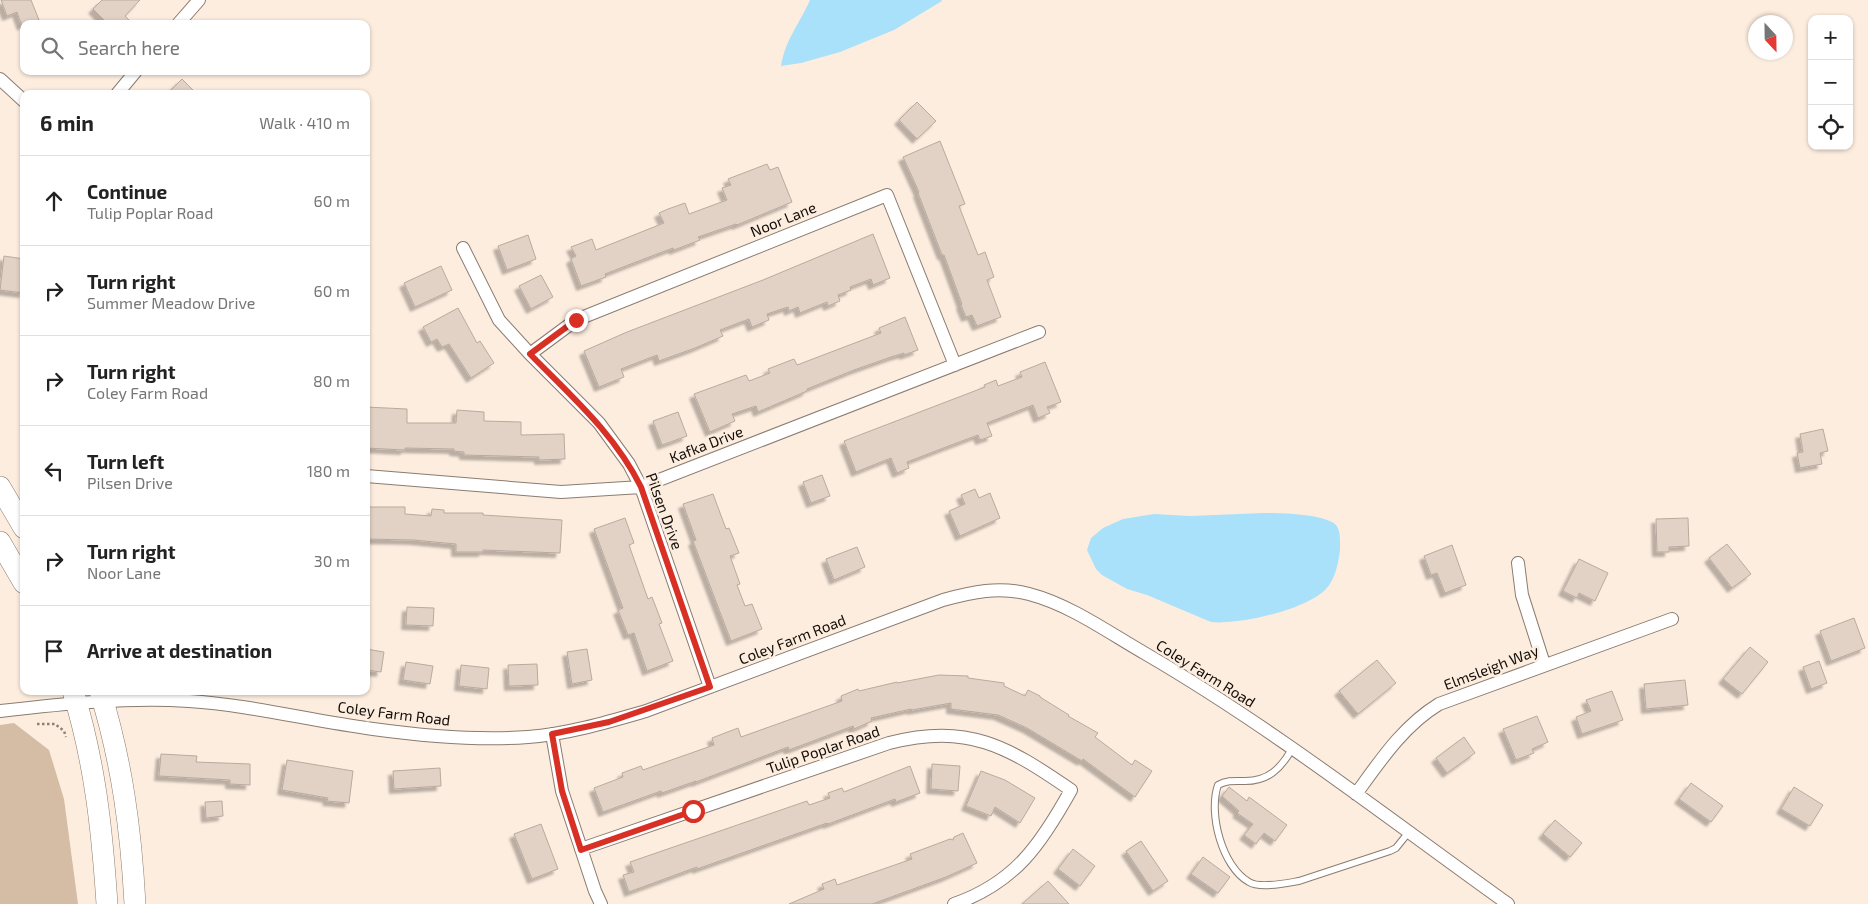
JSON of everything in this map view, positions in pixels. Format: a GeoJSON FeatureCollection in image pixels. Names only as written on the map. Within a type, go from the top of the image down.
{"type":"FeatureCollection","features":[{"type":"Feature","properties":{"kind":"highway"},"geometry":{"type":"LineString","coordinates":[[0,486],[20,521]]}},
{"type":"Feature","properties":{"kind":"highway"},"geometry":{"type":"LineString","coordinates":[[0,542],[20,577]]}},
{"type":"Feature","properties":{"kind":"highway"},"geometry":{"type":"LineString","coordinates":[[75,697],[89,751],[98,801],[107,904]]}},
{"type":"Feature","properties":{"kind":"highway"},"geometry":{"type":"LineString","coordinates":[[102,697],[116,745],[125,794],[130,828],[135,904]]}},
{"type":"Feature","properties":{"kind":"street"},"geometry":{"type":"LineString","coordinates":[[181,20],[198,0]]}},
{"type":"Feature","properties":{"kind":"street"},"geometry":{"type":"LineString","coordinates":[[119,90],[133,75]]}},
{"type":"Feature","properties":{"kind":"street"},"geometry":{"type":"LineString","coordinates":[[0,79],[20,97]]}},
{"type":"Feature","properties":{"kind":"street","name":"Noor Lane"},"geometry":{"type":"LineString","coordinates":[[530,354],[576,320],[887,195],[955,365]]}},
{"type":"Feature","properties":{"kind":"street","name":"Pilsen Drive"},"geometry":{"type":"LineString","coordinates":[[463,248],[499,320],[599,423],[629,464],[641,487],[710,687]]}},
{"type":"Feature","properties":{"kind":"street","name":"Kafka Drive"},"geometry":{"type":"LineString","coordinates":[[370,476],[560,492],[641,487],[1039,332]]}},
{"type":"Feature","properties":{"kind":"street"},"geometry":{"type":"LineString","coordinates":[[1518,563],[1522,595],[1544,664]]}},
{"type":"Feature","properties":{"kind":"street","name":"Coley Farm Road"},"geometry":{"type":"LineString","coordinates":[[0,711],[75,697],[189,701],[237,706],[372,729],[460,738],[527,737],[552,734],[609,722],[710,687],[943,600],[977,591],[1013,591],[1042,598],[1093,623],[1218,698],[1356,794],[1508,904]]}},
{"type":"Feature","properties":{"kind":"street","name":"Elmsleigh Way"},"geometry":{"type":"LineString","coordinates":[[1356,794],[1402,734],[1425,713],[1439,704],[1544,664],[1672,619]]}},
{"type":"Feature","properties":{"kind":"street"},"geometry":{"type":"LineString","coordinates":[[552,734],[562,791],[601,904]]}},
{"type":"Feature","properties":{"kind":"street","name":"Tulip Poplar Road"},"geometry":{"type":"LineString","coordinates":[[581,850],[862,752],[915,737],[948,736],[984,742],[1000,748],[1040,769],[1071,790],[1040,840],[1015,868],[987,890],[954,904]]}},
{"type":"Feature","properties":{"kind":"lane"},"geometry":{"type":"LineString","coordinates":[[1292,749],[1284,764],[1270,776],[1251,781],[1226,781],[1218,785],[1215,794],[1214,810],[1219,836],[1230,862],[1251,884],[1299,880],[1390,851],[1396,848],[1408,833]]}},
{"type":"Feature","properties":{"kind":"path"},"geometry":{"type":"LineString","coordinates":[[60,727],[64,721]]}},
{"type":"Feature","properties":{"kind":"path"},"geometry":{"type":"LineString","coordinates":[[37,724],[49,723],[60,727],[66,738]]}},
{"type":"Feature","properties":{"kind":"shaded area"},"geometry":{"type":"Polygon","coordinates":[[[14,723],[49,750],[64,799],[78,904],[0,904],[0,725],[14,723]]]}},
{"type":"Feature","properties":{"kind":"water"},"geometry":{"type":"Polygon","coordinates":[[[810,0],[942,1],[894,30],[840,52],[801,63],[781,66],[789,40],[810,0]]]}},
{"type":"Feature","properties":{"kind":"water"},"geometry":{"type":"Polygon","coordinates":[[[1264,513],[1301,515],[1329,521],[1337,526],[1340,536],[1340,550],[1334,575],[1329,585],[1316,597],[1288,609],[1254,618],[1238,621],[1211,622],[1147,595],[1127,589],[1102,575],[1096,569],[1087,550],[1091,538],[1103,528],[1123,519],[1154,514],[1190,516],[1264,513]]]}},
{"type":"Feature","properties":{"kind":"building"},"geometry":{"type":"Polygon","coordinates":[[[1,0],[31,0],[39,20],[20,20],[17,12],[7,16],[1,0]]]}},
{"type":"Feature","properties":{"kind":"building"},"geometry":{"type":"Polygon","coordinates":[[[102,0],[140,0],[125,16],[129,20],[104,20],[93,9],[102,0]]]}},
{"type":"Feature","properties":{"kind":"building"},"geometry":{"type":"Polygon","coordinates":[[[182,79],[193,90],[171,90],[182,79]]]}},
{"type":"Feature","properties":{"kind":"building"},"geometry":{"type":"Polygon","coordinates":[[[917,102],[936,121],[917,139],[899,120],[917,102]]]}},
{"type":"Feature","properties":{"kind":"building"},"geometry":{"type":"Polygon","coordinates":[[[940,141],[965,204],[959,206],[978,255],[985,252],[994,277],[987,280],[1001,317],[977,326],[972,315],[966,317],[944,255],[942,255],[919,192],[903,157],[940,141]]]}},
{"type":"Feature","properties":{"kind":"building"},"geometry":{"type":"Polygon","coordinates":[[[767,164],[770,170],[778,167],[792,202],[737,225],[698,237],[700,240],[674,250],[673,248],[605,274],[606,277],[581,286],[571,259],[576,256],[571,247],[592,239],[596,250],[664,223],[659,213],[668,209],[685,203],[689,214],[727,200],[722,188],[731,185],[728,179],[767,164]]]}},
{"type":"Feature","properties":{"kind":"building"},"geometry":{"type":"Polygon","coordinates":[[[873,234],[890,278],[873,285],[871,279],[850,287],[851,290],[838,295],[840,301],[828,306],[827,302],[800,313],[798,307],[789,311],[788,307],[767,314],[769,320],[752,327],[749,319],[720,330],[723,336],[695,348],[659,361],[657,355],[621,369],[624,377],[599,387],[584,351],[873,234]]]}},
{"type":"Feature","properties":{"kind":"building"},"geometry":{"type":"Polygon","coordinates":[[[528,235],[536,259],[507,270],[498,246],[528,235]]]}},
{"type":"Feature","properties":{"kind":"building"},"geometry":{"type":"Polygon","coordinates":[[[4,256],[20,258],[20,292],[0,290],[4,256]]]}},
{"type":"Feature","properties":{"kind":"building"},"geometry":{"type":"Polygon","coordinates":[[[441,266],[452,290],[415,307],[404,283],[441,266]]]}},
{"type":"Feature","properties":{"kind":"building"},"geometry":{"type":"Polygon","coordinates":[[[541,275],[553,297],[531,309],[519,286],[541,275]]]}},
{"type":"Feature","properties":{"kind":"building"},"geometry":{"type":"Polygon","coordinates":[[[458,308],[477,343],[480,341],[494,363],[471,378],[449,344],[442,347],[437,339],[431,342],[423,327],[458,308]]]}},
{"type":"Feature","properties":{"kind":"building"},"geometry":{"type":"Polygon","coordinates":[[[905,317],[918,350],[854,370],[758,412],[756,406],[732,414],[735,421],[710,432],[694,394],[746,375],[749,381],[770,373],[768,369],[794,359],[797,365],[881,333],[879,328],[905,317]]]}},
{"type":"Feature","properties":{"kind":"building"},"geometry":{"type":"Polygon","coordinates":[[[1045,362],[1061,402],[1047,407],[1050,413],[1038,418],[1033,405],[987,423],[992,436],[980,440],[978,435],[907,462],[909,468],[897,473],[891,458],[856,472],[844,441],[985,387],[984,385],[996,380],[998,386],[1022,377],[1020,372],[1045,362]]]}},
{"type":"Feature","properties":{"kind":"building"},"geometry":{"type":"Polygon","coordinates":[[[370,407],[407,409],[407,423],[456,423],[457,410],[484,412],[484,421],[521,422],[521,435],[564,434],[565,459],[539,460],[539,457],[464,455],[464,452],[454,451],[454,449],[405,448],[405,450],[370,448],[370,407]]]}},
{"type":"Feature","properties":{"kind":"building"},"geometry":{"type":"Polygon","coordinates":[[[678,412],[687,436],[662,445],[653,421],[678,412]]]}},
{"type":"Feature","properties":{"kind":"building"},"geometry":{"type":"Polygon","coordinates":[[[1823,429],[1828,451],[1820,453],[1822,464],[1800,468],[1797,453],[1803,452],[1800,434],[1823,429]]]}},
{"type":"Feature","properties":{"kind":"building"},"geometry":{"type":"Polygon","coordinates":[[[822,475],[830,496],[811,503],[803,482],[822,475]]]}},
{"type":"Feature","properties":{"kind":"building"},"geometry":{"type":"Polygon","coordinates":[[[975,489],[979,498],[990,493],[1000,518],[960,536],[949,511],[965,504],[961,495],[975,489]]]}},
{"type":"Feature","properties":{"kind":"building"},"geometry":{"type":"Polygon","coordinates":[[[713,494],[726,529],[729,528],[739,553],[730,556],[740,584],[737,585],[745,606],[752,604],[762,629],[731,641],[693,541],[696,540],[683,504],[713,494]]]}},
{"type":"Feature","properties":{"kind":"building"},"geometry":{"type":"Polygon","coordinates":[[[370,507],[405,507],[405,514],[431,516],[432,509],[444,510],[444,513],[483,513],[483,515],[562,520],[560,553],[483,550],[483,552],[456,552],[456,544],[414,540],[370,539],[370,507]]]}},
{"type":"Feature","properties":{"kind":"building"},"geometry":{"type":"Polygon","coordinates":[[[625,518],[634,543],[629,545],[648,599],[652,597],[662,623],[659,624],[673,661],[647,671],[634,633],[628,635],[618,610],[623,608],[594,529],[625,518]]]}},
{"type":"Feature","properties":{"kind":"building"},"geometry":{"type":"Polygon","coordinates":[[[1688,518],[1689,546],[1669,547],[1669,552],[1657,552],[1656,519],[1688,518]]]}},
{"type":"Feature","properties":{"kind":"building"},"geometry":{"type":"Polygon","coordinates":[[[1727,544],[1751,574],[1732,588],[1709,558],[1727,544]]]}},
{"type":"Feature","properties":{"kind":"building"},"geometry":{"type":"Polygon","coordinates":[[[1452,545],[1466,585],[1445,593],[1437,573],[1431,575],[1424,556],[1452,545]]]}},
{"type":"Feature","properties":{"kind":"building"},"geometry":{"type":"Polygon","coordinates":[[[857,547],[865,567],[834,580],[826,559],[857,547]]]}},
{"type":"Feature","properties":{"kind":"building"},"geometry":{"type":"Polygon","coordinates":[[[1579,559],[1608,573],[1595,601],[1579,593],[1577,598],[1563,591],[1579,559]]]}},
{"type":"Feature","properties":{"kind":"building"},"geometry":{"type":"Polygon","coordinates":[[[407,607],[434,608],[433,626],[406,625],[407,607]]]}},
{"type":"Feature","properties":{"kind":"building"},"geometry":{"type":"Polygon","coordinates":[[[1854,618],[1865,648],[1831,661],[1820,631],[1854,618]]]}},
{"type":"Feature","properties":{"kind":"building"},"geometry":{"type":"Polygon","coordinates":[[[1750,647],[1768,662],[1742,694],[1723,679],[1750,647]]]}},
{"type":"Feature","properties":{"kind":"building"},"geometry":{"type":"Polygon","coordinates":[[[587,649],[592,680],[572,684],[567,652],[587,649]]]}},
{"type":"Feature","properties":{"kind":"building"},"geometry":{"type":"Polygon","coordinates":[[[370,650],[384,652],[381,672],[370,671],[370,650]]]}},
{"type":"Feature","properties":{"kind":"building"},"geometry":{"type":"Polygon","coordinates":[[[1377,660],[1396,683],[1358,714],[1339,691],[1377,660]]]}},
{"type":"Feature","properties":{"kind":"building"},"geometry":{"type":"Polygon","coordinates":[[[1819,661],[1827,683],[1811,689],[1803,667],[1819,661]]]}},
{"type":"Feature","properties":{"kind":"building"},"geometry":{"type":"Polygon","coordinates":[[[406,662],[433,666],[430,684],[403,680],[406,662]]]}},
{"type":"Feature","properties":{"kind":"building"},"geometry":{"type":"Polygon","coordinates":[[[537,664],[538,685],[509,686],[508,665],[537,664]]]}},
{"type":"Feature","properties":{"kind":"building"},"geometry":{"type":"Polygon","coordinates":[[[461,665],[489,668],[487,689],[459,686],[461,665]]]}},
{"type":"Feature","properties":{"kind":"building"},"geometry":{"type":"Polygon","coordinates":[[[939,675],[968,676],[968,678],[1004,683],[1004,686],[1025,696],[1028,690],[1098,733],[1095,737],[1132,765],[1135,760],[1152,771],[1135,797],[1083,759],[1082,761],[1027,728],[998,715],[951,709],[951,703],[871,718],[872,721],[854,729],[853,726],[789,750],[788,747],[696,782],[662,793],[661,791],[603,812],[594,788],[623,777],[622,773],[641,766],[643,770],[714,745],[712,738],[738,728],[741,737],[842,701],[841,696],[858,689],[859,691],[939,675]]]}},
{"type":"Feature","properties":{"kind":"building"},"geometry":{"type":"Polygon","coordinates":[[[1685,680],[1688,705],[1646,709],[1644,684],[1685,680]]]}},
{"type":"Feature","properties":{"kind":"building"},"geometry":{"type":"Polygon","coordinates":[[[1612,691],[1623,720],[1582,734],[1576,717],[1591,711],[1586,700],[1612,691]]]}},
{"type":"Feature","properties":{"kind":"building"},"geometry":{"type":"Polygon","coordinates":[[[1537,716],[1548,742],[1532,749],[1534,753],[1516,760],[1503,729],[1537,716]]]}},
{"type":"Feature","properties":{"kind":"building"},"geometry":{"type":"Polygon","coordinates":[[[1464,737],[1475,753],[1447,773],[1436,758],[1464,737]]]}},
{"type":"Feature","properties":{"kind":"building"},"geometry":{"type":"Polygon","coordinates":[[[161,754],[197,756],[196,762],[250,764],[250,785],[230,784],[230,780],[159,776],[161,754]]]}},
{"type":"Feature","properties":{"kind":"building"},"geometry":{"type":"Polygon","coordinates":[[[287,760],[353,771],[349,803],[327,801],[328,798],[282,790],[287,760]]]}},
{"type":"Feature","properties":{"kind":"building"},"geometry":{"type":"Polygon","coordinates":[[[932,764],[960,766],[958,791],[931,789],[932,764]]]}},
{"type":"Feature","properties":{"kind":"building"},"geometry":{"type":"Polygon","coordinates":[[[910,766],[920,793],[896,802],[895,799],[629,892],[623,875],[634,872],[630,862],[807,801],[809,805],[830,798],[828,793],[842,788],[844,792],[910,766]]]}},
{"type":"Feature","properties":{"kind":"building"},"geometry":{"type":"Polygon","coordinates":[[[440,768],[441,786],[394,789],[393,771],[440,768]]]}},
{"type":"Feature","properties":{"kind":"building"},"geometry":{"type":"Polygon","coordinates":[[[981,771],[1005,780],[1035,798],[1020,823],[995,807],[991,816],[966,806],[981,771]]]}},
{"type":"Feature","properties":{"kind":"building"},"geometry":{"type":"Polygon","coordinates":[[[1691,783],[1723,806],[1711,822],[1679,799],[1691,783]]]}},
{"type":"Feature","properties":{"kind":"building"},"geometry":{"type":"Polygon","coordinates":[[[1229,787],[1247,801],[1249,797],[1287,825],[1275,841],[1264,833],[1256,844],[1244,835],[1253,824],[1237,813],[1239,811],[1222,796],[1229,787]]]}},
{"type":"Feature","properties":{"kind":"building"},"geometry":{"type":"Polygon","coordinates":[[[1794,787],[1823,805],[1810,826],[1781,809],[1794,787]]]}},
{"type":"Feature","properties":{"kind":"building"},"geometry":{"type":"Polygon","coordinates":[[[222,801],[223,816],[206,818],[205,802],[222,801]]]}},
{"type":"Feature","properties":{"kind":"building"},"geometry":{"type":"Polygon","coordinates":[[[1555,820],[1582,843],[1570,857],[1543,834],[1555,820]]]}},
{"type":"Feature","properties":{"kind":"building"},"geometry":{"type":"Polygon","coordinates":[[[541,824],[558,869],[532,879],[514,834],[541,824]]]}},
{"type":"Feature","properties":{"kind":"building"},"geometry":{"type":"Polygon","coordinates":[[[963,833],[977,863],[946,877],[872,904],[789,904],[824,889],[822,884],[835,879],[837,885],[912,859],[910,854],[950,839],[953,840],[954,837],[963,833]]]}},
{"type":"Feature","properties":{"kind":"building"},"geometry":{"type":"Polygon","coordinates":[[[1141,841],[1168,881],[1153,891],[1126,851],[1141,841]]]}},
{"type":"Feature","properties":{"kind":"building"},"geometry":{"type":"Polygon","coordinates":[[[1073,849],[1095,866],[1080,886],[1058,869],[1073,849]]]}},
{"type":"Feature","properties":{"kind":"building"},"geometry":{"type":"Polygon","coordinates":[[[1203,857],[1230,877],[1218,893],[1191,874],[1203,857]]]}},
{"type":"Feature","properties":{"kind":"building"},"geometry":{"type":"Polygon","coordinates":[[[1048,881],[1069,904],[1022,904],[1048,881]]]}},
{"type":"Feature","properties":{"kind":"route"},"geometry":{"type":"LineString","coordinates":[[576,320],[530,354],[599,423],[629,464],[641,487],[710,687],[609,722],[552,734],[562,791],[581,850],[693,811]]}}]}
